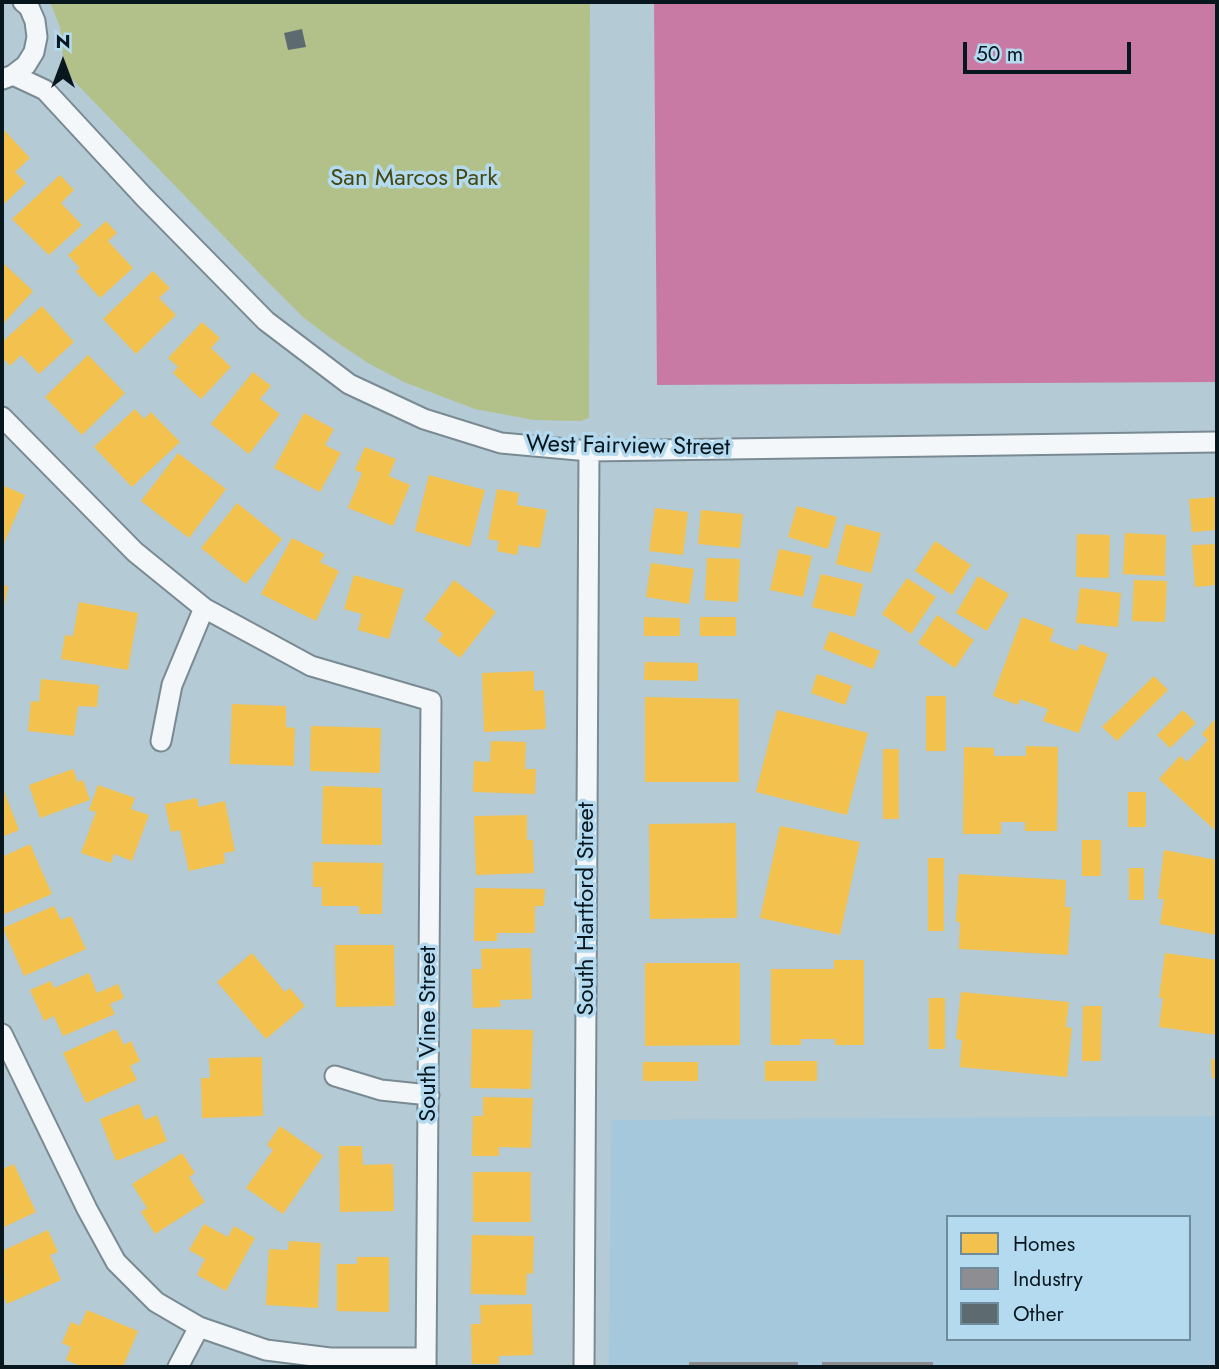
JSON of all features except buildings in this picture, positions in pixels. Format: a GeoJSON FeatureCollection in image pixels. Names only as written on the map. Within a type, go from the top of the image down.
{"type":"FeatureCollection","features":[{"type":"Feature","properties":{"kind":"street","name":"West Fairview Street"},"geometry":{"type":"LineString","coordinates":[[23,2],[29,7],[36,21],[34,52],[45,90],[145,198],[266,321],[349,384],[424,419],[501,443],[589,451],[1217,442]]}},
{"type":"Feature","properties":{"kind":"street"},"geometry":{"type":"LineString","coordinates":[[7,77],[26,65],[34,52]]}},
{"type":"Feature","properties":{"kind":"street","name":"West Fairview Street"},"geometry":{"type":"LineString","coordinates":[[7,77],[45,90]]}},
{"type":"Feature","properties":{"kind":"street"},"geometry":{"type":"LineString","coordinates":[[2,417],[135,552],[204,608],[172,685],[161,741]]}},
{"type":"Feature","properties":{"kind":"street","name":"South Hartford Street"},"geometry":{"type":"LineString","coordinates":[[584,1367],[589,451]]}},
{"type":"Feature","properties":{"kind":"street","name":"South Vine Street"},"geometry":{"type":"LineString","coordinates":[[204,608],[310,666],[431,701],[426,1363]]}},
{"type":"Feature","properties":{"kind":"street"},"geometry":{"type":"LineString","coordinates":[[2,1034],[87,1209],[116,1262],[156,1302],[199,1326],[266,1350],[330,1358],[426,1363]]}},
{"type":"Feature","properties":{"kind":"street"},"geometry":{"type":"LineString","coordinates":[[335,1076],[381,1090],[429,1095]]}},
{"type":"Feature","properties":{"kind":"street"},"geometry":{"type":"LineString","coordinates":[[178,1367],[199,1326]]}},
{"type":"Feature","properties":{"kind":"shaded area"},"geometry":{"type":"Polygon","coordinates":[[[654,2],[1217,2],[1217,382],[657,385],[654,2]]]}},
{"type":"Feature","properties":{"kind":"shaded area"},"geometry":{"type":"Polygon","coordinates":[[[1217,1116],[1217,1367],[609,1367],[611,1120],[1217,1116]]]}},
{"type":"Feature","properties":{"kind":"green space","name":"San Marcos Park"},"geometry":{"type":"Polygon","coordinates":[[[50,2],[590,2],[589,418],[581,421],[534,420],[475,409],[404,382],[368,363],[303,317],[72,79],[64,65],[60,27],[50,2]]]}}]}
